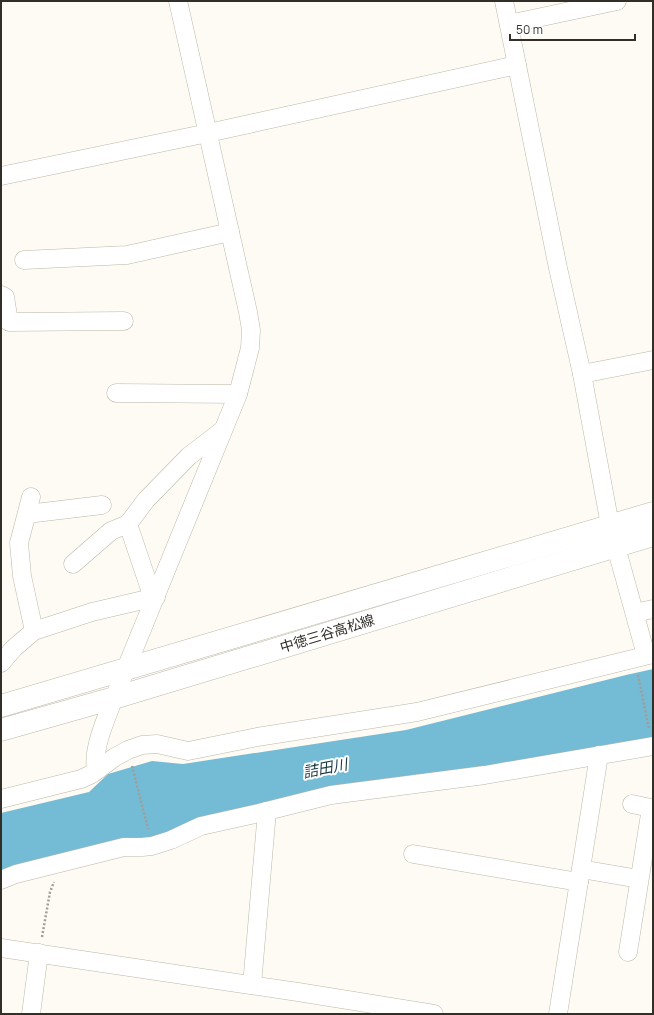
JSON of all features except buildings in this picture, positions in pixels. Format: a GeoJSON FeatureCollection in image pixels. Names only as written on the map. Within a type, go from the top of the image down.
{"type":"FeatureCollection","features":[{"type":"Feature","properties":{"kind":"main road","name":"中徳三谷高松線"},"geometry":{"type":"LineString","coordinates":[[1,730],[114,698],[613,535],[653,513]]}},
{"type":"Feature","properties":{"kind":"main road","name":"中徳三谷高松線"},"geometry":{"type":"LineString","coordinates":[[1,706],[613,535],[653,535]]}},
{"type":"Feature","properties":{"kind":"street"},"geometry":{"type":"LineString","coordinates":[[96,771],[95,765],[97,748],[114,698],[238,394],[250,348],[251,330],[248,312],[178,1]]}},
{"type":"Feature","properties":{"kind":"street"},"geometry":{"type":"LineString","coordinates":[[1,799],[81,778],[96,771],[115,757],[142,745],[157,744],[188,751],[257,737],[417,712],[645,659],[635,613],[613,535],[582,374],[558,268],[504,1]]}},
{"type":"Feature","properties":{"kind":"street"},"geometry":{"type":"LineString","coordinates":[[509,24],[617,1]]}},
{"type":"Feature","properties":{"kind":"street"},"geometry":{"type":"LineString","coordinates":[[1,176],[208,133],[517,65]]}},
{"type":"Feature","properties":{"kind":"street"},"geometry":{"type":"LineString","coordinates":[[24,260],[127,255],[230,232]]}},
{"type":"Feature","properties":{"kind":"street"},"geometry":{"type":"LineString","coordinates":[[1,295],[5,297],[9,322],[124,321]]}},
{"type":"Feature","properties":{"kind":"street"},"geometry":{"type":"LineString","coordinates":[[582,374],[653,360]]}},
{"type":"Feature","properties":{"kind":"street"},"geometry":{"type":"LineString","coordinates":[[116,393],[238,394]]}},
{"type":"Feature","properties":{"kind":"street"},"geometry":{"type":"LineString","coordinates":[[73,564],[111,531],[128,524],[146,500],[189,456],[224,429]]}},
{"type":"Feature","properties":{"kind":"street"},"geometry":{"type":"LineString","coordinates":[[34,631],[22,576],[19,543],[29,506],[102,505]]}},
{"type":"Feature","properties":{"kind":"street"},"geometry":{"type":"LineString","coordinates":[[128,524],[154,597]]}},
{"type":"Feature","properties":{"kind":"street"},"geometry":{"type":"LineString","coordinates":[[1,663],[14,648],[34,631],[92,612],[154,597]]}},
{"type":"Feature","properties":{"kind":"street"},"geometry":{"type":"LineString","coordinates":[[635,613],[653,609]]}},
{"type":"Feature","properties":{"kind":"street"},"geometry":{"type":"LineString","coordinates":[[1,880],[16,874],[124,847],[152,846],[171,840],[201,826],[331,795],[484,775],[599,754],[652,740]]}},
{"type":"Feature","properties":{"kind":"street"},"geometry":{"type":"LineString","coordinates":[[558,1014],[599,754]]}},
{"type":"Feature","properties":{"kind":"street"},"geometry":{"type":"LineString","coordinates":[[628,952],[650,808],[632,804]]}},
{"type":"Feature","properties":{"kind":"street"},"geometry":{"type":"LineString","coordinates":[[252,985],[267,811]]}},
{"type":"Feature","properties":{"kind":"street"},"geometry":{"type":"LineString","coordinates":[[413,854],[580,876],[639,879]]}},
{"type":"Feature","properties":{"kind":"street"},"geometry":{"type":"LineString","coordinates":[[1,948],[252,985],[434,1014]]}},
{"type":"Feature","properties":{"kind":"street"},"geometry":{"type":"LineString","coordinates":[[30,1014],[39,953]]}},
{"type":"Feature","properties":{"kind":"path"},"geometry":{"type":"LineString","coordinates":[[645,659],[652,740]]}},
{"type":"Feature","properties":{"kind":"path"},"geometry":{"type":"LineString","coordinates":[[132,768],[149,831]]}},
{"type":"Feature","properties":{"kind":"path"},"geometry":{"type":"LineString","coordinates":[[39,953],[50,892],[55,881],[63,876],[64,862]]}},
{"type":"Feature","properties":{"kind":"water","name":"詰田川"},"geometry":{"type":"Polygon","coordinates":[[[653,669],[653,741],[157,837],[1,872],[1,813],[89,792],[108,774],[152,761],[183,764],[406,730],[653,669]]]}}]}
